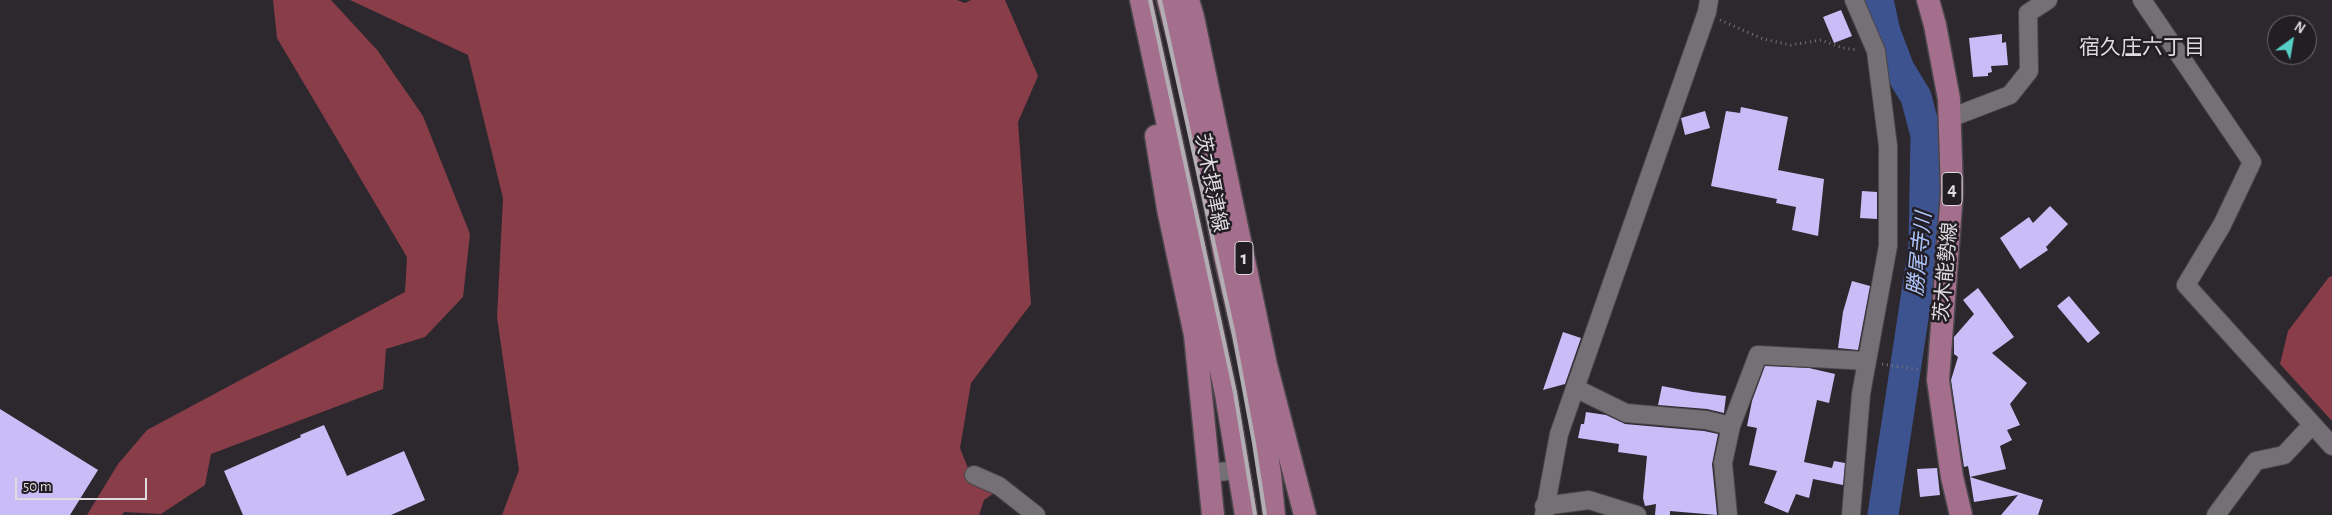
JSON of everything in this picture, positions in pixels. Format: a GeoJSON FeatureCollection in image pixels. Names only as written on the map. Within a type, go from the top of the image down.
{"type":"FeatureCollection","features":[{"type":"Feature","properties":{"kind":"main road"},"geometry":{"type":"LineString","coordinates":[[1126,0],[1195,335],[1219,472],[1213,515]]}},
{"type":"Feature","properties":{"kind":"main road","name":"茨木摂津線"},"geometry":{"type":"LineString","coordinates":[[1141,0],[1226,394],[1246,515]]}},
{"type":"Feature","properties":{"kind":"main road","name":"1"},"geometry":{"type":"LineString","coordinates":[[1188,0],[1289,470],[1305,515]]}},
{"type":"Feature","properties":{"kind":"main road","name":"茨木能勢線"},"geometry":{"type":"LineString","coordinates":[[1928,0],[1949,99],[1952,192],[1939,373],[1952,477],[1961,515]]}},
{"type":"Feature","properties":{"kind":"main road","name":"茨木摂津線"},"geometry":{"type":"LineString","coordinates":[[1171,6],[1196,106],[1225,257],[1259,402],[1274,515]]}},
{"type":"Feature","properties":{"kind":"main road","name":"1"},"geometry":{"type":"LineString","coordinates":[[1289,470],[1293,515]]}},
{"type":"Feature","properties":{"kind":"street"},"geometry":{"type":"LineString","coordinates":[[1851,515],[1861,394],[1888,246],[1888,146],[1876,52],[1854,0]]}},
{"type":"Feature","properties":{"kind":"street"},"geometry":{"type":"LineString","coordinates":[[1950,118],[2010,95],[2029,71],[2028,13],[2048,0]]}},
{"type":"Feature","properties":{"kind":"street"},"geometry":{"type":"LineString","coordinates":[[2142,0],[2252,162],[2222,225],[2186,285],[2332,446]]}},
{"type":"Feature","properties":{"kind":"street"},"geometry":{"type":"LineString","coordinates":[[1637,515],[1589,500],[1544,511],[1559,434],[1708,6]]}},
{"type":"Feature","properties":{"kind":"street"},"geometry":{"type":"LineString","coordinates":[[1728,515],[1723,464],[1731,426],[1758,355],[1867,361]]}},
{"type":"Feature","properties":{"kind":"street"},"geometry":{"type":"LineString","coordinates":[[1575,388],[1626,413],[1706,420],[1731,426]]}},
{"type":"Feature","properties":{"kind":"street"},"geometry":{"type":"LineString","coordinates":[[2216,515],[2256,461],[2284,455],[2312,424]]}},
{"type":"Feature","properties":{"kind":"street"},"geometry":{"type":"LineString","coordinates":[[974,475],[999,486],[1036,515]]}},
{"type":"Feature","properties":{"kind":"path"},"geometry":{"type":"LineString","coordinates":[[1708,6],[1720,20],[1763,39],[1792,45],[1821,40],[1843,48],[1876,52]]}},
{"type":"Feature","properties":{"kind":"path"},"geometry":{"type":"LineString","coordinates":[[1867,361],[1939,373]]}},
{"type":"Feature","properties":{"kind":"shaded area"},"geometry":{"type":"Polygon","coordinates":[[[273,0],[331,0],[378,51],[423,116],[470,234],[463,297],[425,337],[386,349],[383,389],[211,454],[205,485],[161,514],[124,512],[122,515],[87,515],[118,464],[147,430],[405,292],[407,257],[277,38],[273,0]]]}},
{"type":"Feature","properties":{"kind":"shaded area"},"geometry":{"type":"Polygon","coordinates":[[[350,0],[957,0],[965,3],[971,0],[1005,0],[1038,76],[1018,122],[1031,304],[971,383],[960,448],[971,476],[994,493],[984,500],[979,515],[502,515],[519,470],[497,317],[503,198],[468,55],[350,0]]]}},
{"type":"Feature","properties":{"kind":"shaded area"},"geometry":{"type":"Polygon","coordinates":[[[2332,276],[2332,421],[2280,364],[2288,331],[2329,277],[2332,276]]]}},
{"type":"Feature","properties":{"kind":"building"},"geometry":{"type":"Polygon","coordinates":[[[1841,10],[1852,36],[1834,43],[1823,17],[1841,10]]]}},
{"type":"Feature","properties":{"kind":"building"},"geometry":{"type":"Polygon","coordinates":[[[2002,34],[2002,43],[2006,42],[2008,65],[1991,66],[1992,72],[1988,73],[1988,76],[1973,77],[1969,38],[2002,34]]]}},
{"type":"Feature","properties":{"kind":"building"},"geometry":{"type":"Polygon","coordinates":[[[1741,107],[1788,117],[1778,170],[1824,179],[1818,236],[1792,230],[1796,207],[1776,203],[1777,199],[1711,186],[1726,111],[1740,113],[1741,107]]]}},
{"type":"Feature","properties":{"kind":"building"},"geometry":{"type":"Polygon","coordinates":[[[1705,111],[1710,128],[1685,135],[1681,118],[1705,111]]]}},
{"type":"Feature","properties":{"kind":"building"},"geometry":{"type":"Polygon","coordinates":[[[1862,191],[1877,192],[1877,219],[1860,218],[1862,191]]]}},
{"type":"Feature","properties":{"kind":"building"},"geometry":{"type":"Polygon","coordinates":[[[2050,206],[2068,224],[2046,247],[2048,250],[2020,269],[2000,238],[2029,217],[2033,223],[2050,206]]]}},
{"type":"Feature","properties":{"kind":"building"},"geometry":{"type":"Polygon","coordinates":[[[1852,281],[1870,286],[1858,350],[1838,348],[1843,312],[1852,281]]]}},
{"type":"Feature","properties":{"kind":"building"},"geometry":{"type":"Polygon","coordinates":[[[1978,288],[2014,337],[1992,353],[2027,383],[2010,404],[2020,425],[2007,430],[2012,440],[2000,446],[2006,469],[1970,477],[1968,466],[1964,467],[1951,380],[1958,357],[1954,354],[1954,337],[1974,314],[1963,300],[1978,288]]]}},
{"type":"Feature","properties":{"kind":"building"},"geometry":{"type":"Polygon","coordinates":[[[2069,296],[2100,333],[2088,343],[2057,306],[2069,296]]]}},
{"type":"Feature","properties":{"kind":"building"},"geometry":{"type":"Polygon","coordinates":[[[1563,332],[1581,338],[1565,384],[1543,390],[1563,332]]]}},
{"type":"Feature","properties":{"kind":"building"},"geometry":{"type":"Polygon","coordinates":[[[1765,366],[1809,368],[1835,374],[1829,403],[1817,400],[1804,462],[1832,468],[1834,461],[1845,463],[1843,485],[1813,479],[1809,498],[1796,494],[1788,513],[1764,503],[1777,471],[1749,465],[1757,428],[1747,426],[1752,401],[1765,366]]]}},
{"type":"Feature","properties":{"kind":"building"},"geometry":{"type":"Polygon","coordinates":[[[1662,386],[1726,396],[1724,413],[1707,409],[1658,405],[1662,386]]]}},
{"type":"Feature","properties":{"kind":"building"},"geometry":{"type":"Polygon","coordinates":[[[0,409],[98,470],[70,515],[0,515],[0,409]]]}},
{"type":"Feature","properties":{"kind":"building"},"geometry":{"type":"Polygon","coordinates":[[[1586,412],[1606,415],[1625,424],[1718,434],[1712,464],[1717,515],[1670,511],[1670,515],[1655,515],[1656,504],[1645,506],[1643,498],[1647,456],[1618,452],[1619,444],[1578,438],[1581,424],[1584,424],[1586,412]]]}},
{"type":"Feature","properties":{"kind":"building"},"geometry":{"type":"Polygon","coordinates":[[[324,425],[347,476],[404,451],[425,500],[391,515],[243,515],[224,471],[324,425]]]}},
{"type":"Feature","properties":{"kind":"building"},"geometry":{"type":"Polygon","coordinates":[[[1937,468],[1940,495],[1920,497],[1917,469],[1937,468]]]}},
{"type":"Feature","properties":{"kind":"building"},"geometry":{"type":"Polygon","coordinates":[[[1970,477],[2043,500],[2038,515],[2001,515],[2018,495],[1974,502],[1970,477]]]}},
{"type":"Feature","properties":{"kind":"waterway","name":"勝尾寺川"},"geometry":{"type":"LineString","coordinates":[[1878,0],[1885,32],[1899,69],[1916,97],[1926,135],[1924,246],[1883,515]]}},
{"type":"Feature","properties":{"kind":"tunnel"},"geometry":{"type":"LineString","coordinates":[[1229,471],[1278,466]]}},
{"type":"Feature","properties":{"kind":"railway"},"geometry":{"type":"LineString","coordinates":[[1150,0],[1235,393],[1255,515]]}},
{"type":"Feature","properties":{"kind":"railway"},"geometry":{"type":"LineString","coordinates":[[1160,0],[1234,335],[1265,515]]}},
{"type":"Feature","properties":{"kind":"district","name":"宿久庄六丁目"},"geometry":{"type":"Point","coordinates":[2142,48]}}]}
